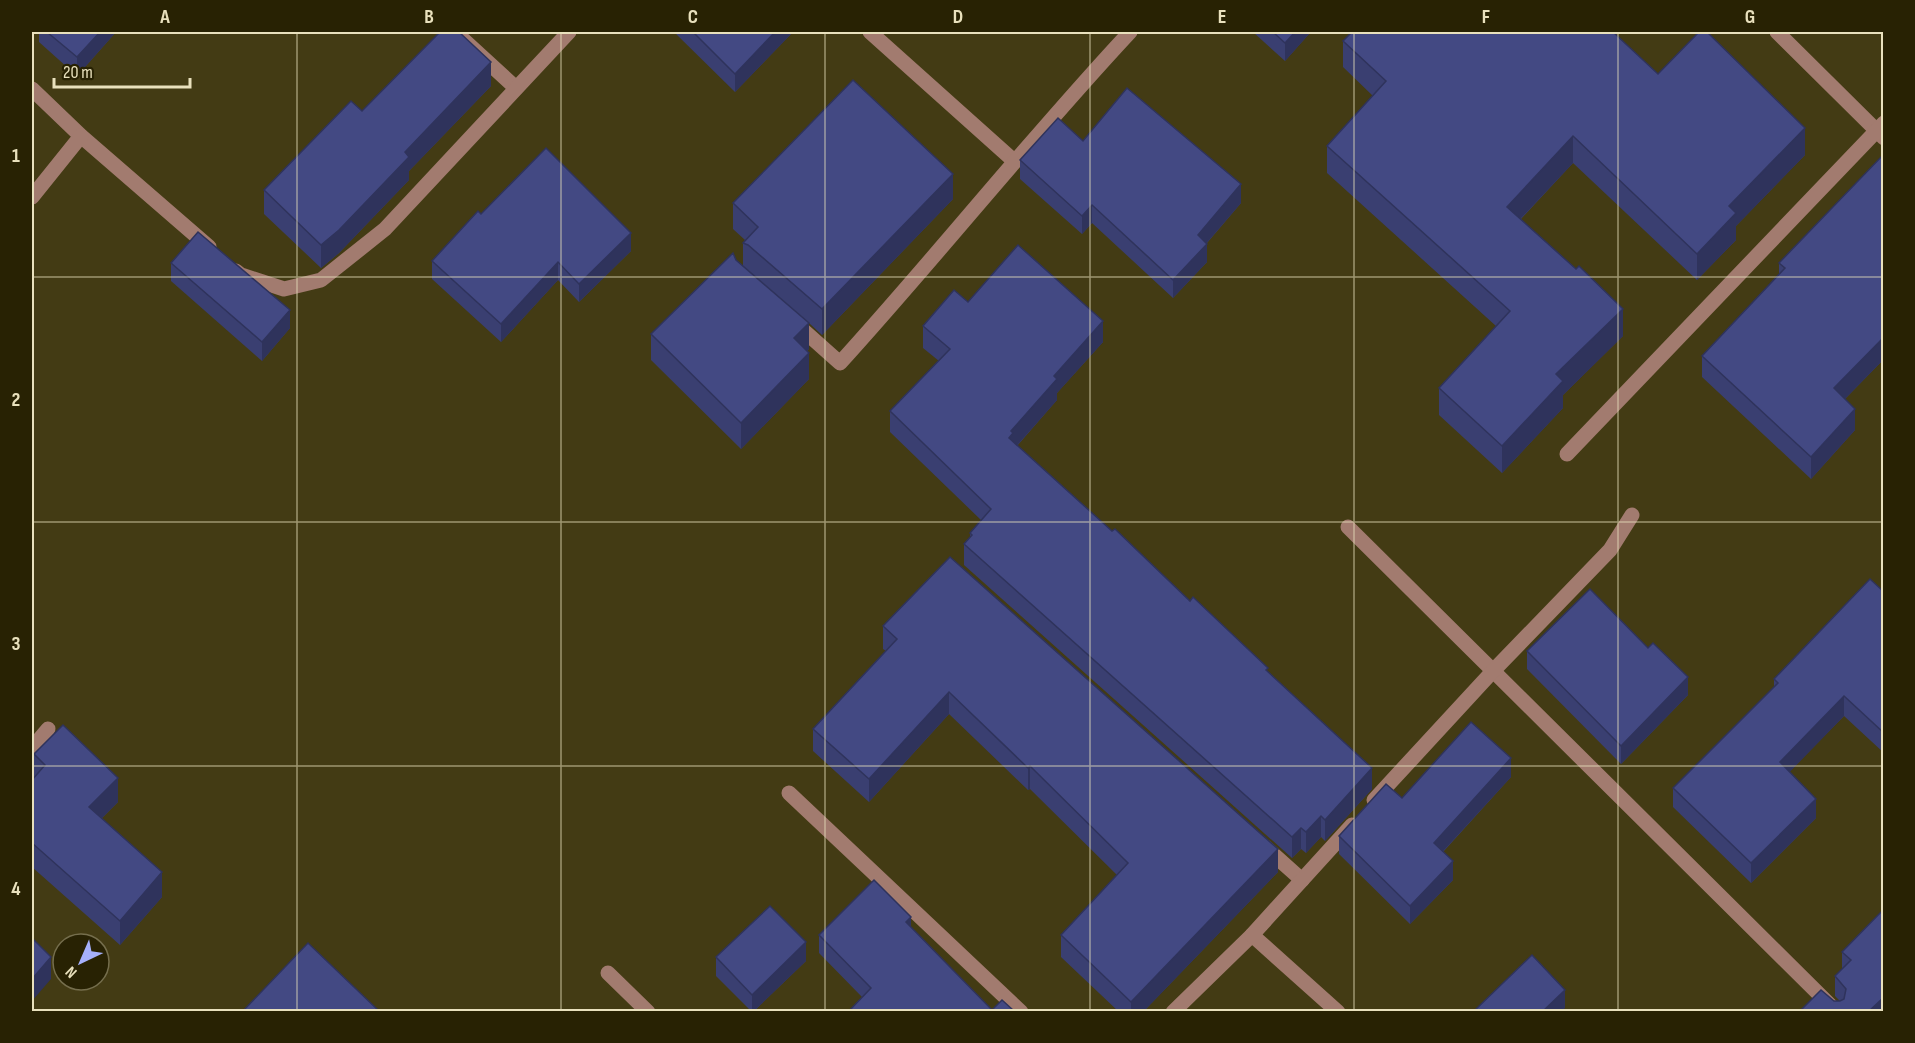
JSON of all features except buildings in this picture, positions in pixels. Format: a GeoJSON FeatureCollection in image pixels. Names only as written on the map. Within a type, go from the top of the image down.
{"type":"FeatureCollection","features":[{"type":"Feature","properties":{"kind":"street"},"geometry":{"type":"LineString","coordinates":[[455,32],[516,88]]}},
{"type":"Feature","properties":{"kind":"street"},"geometry":{"type":"LineString","coordinates":[[32,89],[81,136],[241,275],[284,289],[321,280],[385,229],[568,32]]}},
{"type":"Feature","properties":{"kind":"street"},"geometry":{"type":"LineString","coordinates":[[870,32],[1014,161]]}},
{"type":"Feature","properties":{"kind":"street"},"geometry":{"type":"LineString","coordinates":[[784,313],[840,363],[1014,161],[1130,32]]}},
{"type":"Feature","properties":{"kind":"street"},"geometry":{"type":"LineString","coordinates":[[1567,454],[1881,131],[1777,32]]}},
{"type":"Feature","properties":{"kind":"street"},"geometry":{"type":"LineString","coordinates":[[32,197],[81,136]]}},
{"type":"Feature","properties":{"kind":"street"},"geometry":{"type":"LineString","coordinates":[[1173,1011],[1252,935],[1493,671],[1610,550],[1632,515]]}},
{"type":"Feature","properties":{"kind":"street"},"geometry":{"type":"LineString","coordinates":[[1348,527],[1837,1011]]}},
{"type":"Feature","properties":{"kind":"street"},"geometry":{"type":"LineString","coordinates":[[32,748],[48,729]]}},
{"type":"Feature","properties":{"kind":"street"},"geometry":{"type":"LineString","coordinates":[[789,793],[1021,1011]]}},
{"type":"Feature","properties":{"kind":"street"},"geometry":{"type":"LineString","coordinates":[[1252,836],[1302,880]]}},
{"type":"Feature","properties":{"kind":"street"},"geometry":{"type":"LineString","coordinates":[[1252,935],[1338,1011]]}},
{"type":"Feature","properties":{"kind":"street"},"geometry":{"type":"LineString","coordinates":[[608,974],[648,1011]]}}]}
